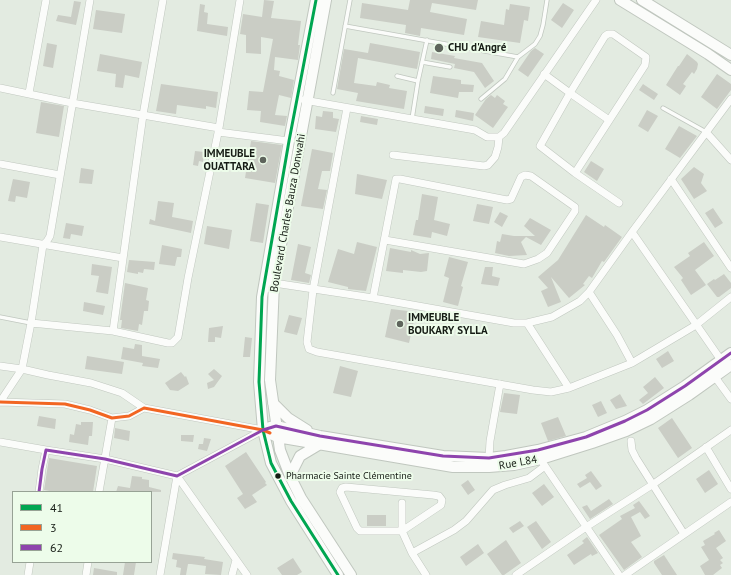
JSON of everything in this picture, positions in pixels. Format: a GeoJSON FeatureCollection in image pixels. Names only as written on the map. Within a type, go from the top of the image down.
{"type":"FeatureCollection","features":[{"type":"Feature","properties":{"kind":"main road","name":"Boulevard Charles Bauza Donwahi"},"geometry":{"type":"LineString","coordinates":[[316,0],[289,141],[262,297],[259,382],[262,430],[272,463],[291,501],[338,575]]}},
{"type":"Feature","properties":{"kind":"main road","name":"Boulevard Charles Bauza Donwahi"},"geometry":{"type":"LineString","coordinates":[[326,0],[274,283],[270,373],[280,450],[290,476],[301,498],[351,575]]}},
{"type":"Feature","properties":{"kind":"main road"},"geometry":{"type":"LineString","coordinates":[[620,0],[731,70]]}},
{"type":"Feature","properties":{"kind":"main road"},"geometry":{"type":"LineString","coordinates":[[642,0],[731,55]]}},
{"type":"Feature","properties":{"kind":"main road"},"geometry":{"type":"LineString","coordinates":[[262,430],[276,426],[320,440],[443,456],[489,458],[506,456],[545,448],[586,437],[625,421],[726,365],[731,353]]}},
{"type":"Feature","properties":{"kind":"main road","name":"Rue L84"},"geometry":{"type":"LineString","coordinates":[[262,430],[278,437],[320,440],[453,467],[489,467],[543,463],[651,419],[715,377],[726,365]]}},
{"type":"Feature","properties":{"kind":"main road"},"geometry":{"type":"LineString","coordinates":[[273,403],[288,418],[320,440]]}},
{"type":"Feature","properties":{"kind":"main road"},"geometry":{"type":"LineString","coordinates":[[290,476],[300,456],[320,440]]}},
{"type":"Feature","properties":{"kind":"street"},"geometry":{"type":"LineString","coordinates":[[29,93],[46,0]]}},
{"type":"Feature","properties":{"kind":"street"},"geometry":{"type":"LineString","coordinates":[[0,402],[22,369],[43,245],[50,236],[90,0]]}},
{"type":"Feature","properties":{"kind":"street"},"geometry":{"type":"LineString","coordinates":[[113,331],[143,115],[163,0]]}},
{"type":"Feature","properties":{"kind":"street"},"geometry":{"type":"LineString","coordinates":[[31,323],[113,331],[168,344],[172,343],[178,337],[188,278],[218,130],[240,0]]}},
{"type":"Feature","properties":{"kind":"street"},"geometry":{"type":"LineString","coordinates":[[297,99],[475,130],[487,137],[499,137],[504,133],[596,0]]}},
{"type":"Feature","properties":{"kind":"street"},"geometry":{"type":"LineString","coordinates":[[575,173],[645,65],[646,57],[613,34],[605,36],[540,146],[575,173],[619,204]]}},
{"type":"Feature","properties":{"kind":"street"},"geometry":{"type":"LineString","coordinates":[[544,74],[609,120]]}},
{"type":"Feature","properties":{"kind":"street"},"geometry":{"type":"LineString","coordinates":[[0,88],[218,130],[289,141]]}},
{"type":"Feature","properties":{"kind":"street"},"geometry":{"type":"LineString","coordinates":[[274,283],[373,298],[514,323],[527,323],[552,317],[580,301],[589,292],[731,99]]}},
{"type":"Feature","properties":{"kind":"street"},"geometry":{"type":"LineString","coordinates":[[346,108],[313,290],[307,342],[309,349],[317,352],[552,392],[569,388],[632,363],[696,325],[731,297]]}},
{"type":"Feature","properties":{"kind":"street"},"geometry":{"type":"LineString","coordinates":[[706,132],[731,160]]}},
{"type":"Feature","properties":{"kind":"street"},"geometry":{"type":"LineString","coordinates":[[393,155],[484,166],[495,157],[499,137]]}},
{"type":"Feature","properties":{"kind":"street"},"geometry":{"type":"LineString","coordinates":[[0,164],[60,175]]}},
{"type":"Feature","properties":{"kind":"street"},"geometry":{"type":"LineString","coordinates":[[373,298],[396,179],[507,200],[511,198],[522,177],[525,175],[531,176],[575,207],[575,211],[548,253],[538,259],[524,264],[385,240]]}},
{"type":"Feature","properties":{"kind":"street"},"geometry":{"type":"LineString","coordinates":[[671,179],[731,268]]}},
{"type":"Feature","properties":{"kind":"street"},"geometry":{"type":"LineString","coordinates":[[632,232],[696,325],[726,365]]}},
{"type":"Feature","properties":{"kind":"street"},"geometry":{"type":"LineString","coordinates":[[0,237],[123,258]]}},
{"type":"Feature","properties":{"kind":"street"},"geometry":{"type":"LineString","coordinates":[[589,292],[617,335],[632,363]]}},
{"type":"Feature","properties":{"kind":"street"},"geometry":{"type":"LineString","coordinates":[[527,323],[569,388]]}},
{"type":"Feature","properties":{"kind":"street"},"geometry":{"type":"LineString","coordinates":[[0,366],[91,383],[122,393],[144,408],[262,430]]}},
{"type":"Feature","properties":{"kind":"street"},"geometry":{"type":"LineString","coordinates":[[715,377],[731,399]]}},
{"type":"Feature","properties":{"kind":"street"},"geometry":{"type":"LineString","coordinates":[[489,458],[490,440],[500,384]]}},
{"type":"Feature","properties":{"kind":"street"},"geometry":{"type":"LineString","coordinates":[[0,402],[65,404],[90,410],[112,418],[129,416],[144,408]]}},
{"type":"Feature","properties":{"kind":"street"},"geometry":{"type":"LineString","coordinates":[[99,491],[112,418]]}},
{"type":"Feature","properties":{"kind":"street"},"geometry":{"type":"LineString","coordinates":[[177,476],[262,430]]}},
{"type":"Feature","properties":{"kind":"street"},"geometry":{"type":"LineString","coordinates":[[516,575],[586,527],[652,485],[731,430]]}},
{"type":"Feature","properties":{"kind":"street"},"geometry":{"type":"LineString","coordinates":[[631,441],[632,450],[636,458],[684,534]]}},
{"type":"Feature","properties":{"kind":"street"},"geometry":{"type":"LineString","coordinates":[[0,442],[105,459],[177,476],[247,575]]}},
{"type":"Feature","properties":{"kind":"street"},"geometry":{"type":"LineString","coordinates":[[706,447],[731,489]]}},
{"type":"Feature","properties":{"kind":"street"},"geometry":{"type":"LineString","coordinates":[[39,491],[46,450]]}},
{"type":"Feature","properties":{"kind":"street"},"geometry":{"type":"LineString","coordinates":[[412,553],[454,530],[466,521],[493,490],[529,478],[543,463],[616,574]]}},
{"type":"Feature","properties":{"kind":"street"},"geometry":{"type":"LineString","coordinates":[[160,575],[177,476]]}},
{"type":"Feature","properties":{"kind":"street"},"geometry":{"type":"LineString","coordinates":[[346,487],[439,496],[442,500],[441,505],[402,531],[360,531],[357,528],[340,492],[342,488],[346,487]]}},
{"type":"Feature","properties":{"kind":"street"},"geometry":{"type":"LineString","coordinates":[[625,575],[731,502]]}},
{"type":"Feature","properties":{"kind":"street"},"geometry":{"type":"LineString","coordinates":[[402,504],[402,531],[412,553],[426,575]]}},
{"type":"Feature","properties":{"kind":"street"},"geometry":{"type":"LineString","coordinates":[[232,575],[236,560]]}},
{"type":"Feature","properties":{"kind":"street"},"geometry":{"type":"LineString","coordinates":[[28,575],[30,563]]}},
{"type":"Feature","properties":{"kind":"street"},"geometry":{"type":"LineString","coordinates":[[86,575],[88,563]]}},
{"type":"Feature","properties":{"kind":"lane"},"geometry":{"type":"LineString","coordinates":[[333,93],[350,0]]}},
{"type":"Feature","properties":{"kind":"lane"},"geometry":{"type":"LineString","coordinates":[[481,99],[505,79],[518,57],[535,44],[540,36],[543,25],[547,0]]}},
{"type":"Feature","properties":{"kind":"lane"},"geometry":{"type":"LineString","coordinates":[[345,26],[518,57]]}},
{"type":"Feature","properties":{"kind":"lane"},"geometry":{"type":"LineString","coordinates":[[412,119],[427,40]]}},
{"type":"Feature","properties":{"kind":"lane"},"geometry":{"type":"LineString","coordinates":[[422,62],[450,67]]}},
{"type":"Feature","properties":{"kind":"lane"},"geometry":{"type":"LineString","coordinates":[[397,76],[418,81]]}},
{"type":"Feature","properties":{"kind":"lane"},"geometry":{"type":"LineString","coordinates":[[663,108],[706,132]]}},
{"type":"Feature","properties":{"kind":"lane"},"geometry":{"type":"LineString","coordinates":[[0,317],[31,323]]}},
{"type":"Feature","properties":{"kind":"building"},"geometry":{"type":"Polygon","coordinates":[[[264,0],[274,1],[271,18],[301,21],[298,60],[275,57],[274,70],[280,71],[279,76],[294,80],[291,98],[279,95],[275,115],[287,116],[285,126],[260,122],[261,111],[247,110],[249,91],[263,92],[273,39],[261,37],[261,54],[246,53],[246,35],[240,34],[243,14],[262,17],[264,0]]]}},
{"type":"Feature","properties":{"kind":"building"},"geometry":{"type":"Polygon","coordinates":[[[410,0],[478,0],[476,10],[432,3],[430,12],[467,19],[464,35],[421,28],[420,36],[405,33],[406,25],[360,18],[362,3],[408,10],[410,0]]]}},
{"type":"Feature","properties":{"kind":"building"},"geometry":{"type":"Polygon","coordinates":[[[74,1],[81,2],[76,25],[56,21],[58,15],[71,17],[74,1]]]}},
{"type":"Feature","properties":{"kind":"building"},"geometry":{"type":"Polygon","coordinates":[[[563,3],[574,10],[562,28],[551,20],[563,3]]]}},
{"type":"Feature","properties":{"kind":"building"},"geometry":{"type":"Polygon","coordinates":[[[200,4],[205,5],[204,12],[208,13],[207,24],[228,27],[227,36],[197,31],[200,4]]]}},
{"type":"Feature","properties":{"kind":"building"},"geometry":{"type":"Polygon","coordinates":[[[510,4],[530,7],[528,21],[524,20],[520,43],[478,37],[481,21],[504,25],[506,9],[509,10],[510,4]]]}},
{"type":"Feature","properties":{"kind":"building"},"geometry":{"type":"Polygon","coordinates":[[[96,10],[125,14],[122,33],[93,29],[96,10]]]}},
{"type":"Feature","properties":{"kind":"building"},"geometry":{"type":"Polygon","coordinates":[[[47,43],[57,45],[53,68],[43,66],[47,43]]]}},
{"type":"Feature","properties":{"kind":"building"},"geometry":{"type":"Polygon","coordinates":[[[370,43],[420,52],[417,69],[358,58],[354,83],[376,86],[377,82],[390,85],[389,88],[407,91],[404,109],[356,101],[358,93],[337,89],[344,49],[368,53],[370,43]]]}},
{"type":"Feature","properties":{"kind":"building"},"geometry":{"type":"Polygon","coordinates":[[[535,48],[544,54],[528,77],[518,70],[531,51],[535,48]]]}},
{"type":"Feature","properties":{"kind":"building"},"geometry":{"type":"Polygon","coordinates":[[[432,52],[482,63],[494,81],[485,88],[474,72],[454,68],[455,64],[431,59],[432,52]]]}},
{"type":"Feature","properties":{"kind":"building"},"geometry":{"type":"Polygon","coordinates":[[[100,54],[142,62],[139,78],[125,75],[123,88],[115,87],[116,74],[97,71],[100,54]]]}},
{"type":"Feature","properties":{"kind":"building"},"geometry":{"type":"Polygon","coordinates":[[[687,54],[698,64],[694,74],[692,72],[683,84],[686,86],[680,95],[666,85],[687,54]]]}},
{"type":"Feature","properties":{"kind":"building"},"geometry":{"type":"Polygon","coordinates":[[[717,74],[731,84],[731,90],[717,109],[701,97],[717,74]]]}},
{"type":"Feature","properties":{"kind":"building"},"geometry":{"type":"Polygon","coordinates":[[[433,76],[461,80],[461,84],[474,85],[473,92],[459,92],[458,98],[430,93],[433,76]]]}},
{"type":"Feature","properties":{"kind":"building"},"geometry":{"type":"Polygon","coordinates":[[[161,84],[218,92],[216,108],[206,106],[206,109],[177,105],[176,114],[156,111],[161,84]]]}},
{"type":"Feature","properties":{"kind":"building"},"geometry":{"type":"Polygon","coordinates":[[[643,84],[658,94],[654,100],[639,90],[643,84]]]}},
{"type":"Feature","properties":{"kind":"building"},"geometry":{"type":"Polygon","coordinates":[[[491,95],[495,98],[497,95],[505,101],[503,104],[508,107],[493,128],[475,115],[486,99],[491,95]]]}},
{"type":"Feature","properties":{"kind":"building"},"geometry":{"type":"Polygon","coordinates":[[[41,102],[64,106],[59,137],[36,133],[41,102]]]}},
{"type":"Feature","properties":{"kind":"building"},"geometry":{"type":"Polygon","coordinates":[[[425,106],[444,109],[443,116],[424,113],[425,106]]]}},
{"type":"Feature","properties":{"kind":"building"},"geometry":{"type":"Polygon","coordinates":[[[456,110],[474,113],[473,121],[455,117],[456,110]]]}},
{"type":"Feature","properties":{"kind":"building"},"geometry":{"type":"Polygon","coordinates":[[[647,110],[658,116],[648,132],[638,126],[647,110]]]}},
{"type":"Feature","properties":{"kind":"building"},"geometry":{"type":"Polygon","coordinates":[[[323,111],[333,112],[333,118],[339,119],[336,132],[315,129],[316,116],[322,117],[323,111]]]}},
{"type":"Feature","properties":{"kind":"building"},"geometry":{"type":"Polygon","coordinates":[[[361,116],[378,119],[377,125],[360,122],[361,116]]]}},
{"type":"Feature","properties":{"kind":"building"},"geometry":{"type":"Polygon","coordinates":[[[679,126],[697,136],[680,158],[665,149],[679,126]]]}},
{"type":"Feature","properties":{"kind":"building","name":"IMMEUBLE OUATTARA"},"geometry":{"type":"Polygon","coordinates":[[[251,141],[282,145],[275,183],[245,178],[251,141]]]}},
{"type":"Feature","properties":{"kind":"building"},"geometry":{"type":"Polygon","coordinates":[[[312,149],[333,153],[330,171],[322,171],[318,189],[327,190],[323,209],[301,206],[312,149]]]}},
{"type":"Feature","properties":{"kind":"building"},"geometry":{"type":"Polygon","coordinates":[[[195,151],[204,152],[203,162],[199,161],[198,166],[193,165],[195,151]]]}},
{"type":"Feature","properties":{"kind":"building"},"geometry":{"type":"Polygon","coordinates":[[[591,161],[604,169],[597,181],[584,172],[591,161]]]}},
{"type":"Feature","properties":{"kind":"building"},"geometry":{"type":"Polygon","coordinates":[[[694,167],[704,174],[701,183],[707,191],[694,199],[681,179],[694,167]]]}},
{"type":"Feature","properties":{"kind":"building"},"geometry":{"type":"Polygon","coordinates":[[[81,168],[94,170],[92,184],[79,183],[81,168]]]}},
{"type":"Feature","properties":{"kind":"building"},"geometry":{"type":"Polygon","coordinates":[[[357,174],[387,180],[382,199],[355,194],[357,174]]]}},
{"type":"Feature","properties":{"kind":"building"},"geometry":{"type":"Polygon","coordinates":[[[13,179],[30,182],[27,198],[16,196],[15,202],[8,201],[13,179]]]}},
{"type":"Feature","properties":{"kind":"building"},"geometry":{"type":"Polygon","coordinates":[[[422,194],[438,197],[434,220],[450,224],[447,236],[432,232],[431,238],[413,235],[416,220],[418,220],[422,194]]]}},
{"type":"Feature","properties":{"kind":"building"},"geometry":{"type":"Polygon","coordinates":[[[158,201],[174,203],[172,217],[193,221],[191,233],[149,224],[150,219],[155,221],[158,201]]]}},
{"type":"Feature","properties":{"kind":"building"},"geometry":{"type":"Polygon","coordinates":[[[256,203],[269,205],[263,243],[250,241],[256,203]]]}},
{"type":"Feature","properties":{"kind":"building"},"geometry":{"type":"Polygon","coordinates":[[[477,204],[493,207],[489,224],[473,221],[477,204]]]}},
{"type":"Feature","properties":{"kind":"building"},"geometry":{"type":"Polygon","coordinates":[[[713,208],[723,223],[715,228],[705,213],[713,208]]]}},
{"type":"Feature","properties":{"kind":"building"},"geometry":{"type":"Polygon","coordinates":[[[500,212],[508,216],[502,227],[494,222],[500,212]]]}},
{"type":"Feature","properties":{"kind":"building"},"geometry":{"type":"Polygon","coordinates":[[[586,215],[604,227],[605,225],[622,237],[604,262],[602,261],[592,278],[589,276],[583,284],[585,285],[569,298],[551,277],[561,302],[548,307],[541,291],[548,288],[538,277],[558,260],[586,215]]]}},
{"type":"Feature","properties":{"kind":"building"},"geometry":{"type":"Polygon","coordinates":[[[530,218],[551,230],[541,245],[526,237],[521,242],[527,255],[509,256],[495,253],[497,241],[500,242],[502,234],[514,236],[535,236],[524,226],[530,218]]]}},
{"type":"Feature","properties":{"kind":"building"},"geometry":{"type":"Polygon","coordinates":[[[66,223],[84,226],[82,236],[71,234],[70,239],[63,238],[66,223]]]}},
{"type":"Feature","properties":{"kind":"building"},"geometry":{"type":"Polygon","coordinates":[[[207,226],[232,230],[229,249],[204,244],[207,226]]]}},
{"type":"Feature","properties":{"kind":"building"},"geometry":{"type":"Polygon","coordinates":[[[357,242],[377,247],[366,291],[348,289],[348,287],[328,282],[338,249],[354,254],[357,242]]]}},
{"type":"Feature","properties":{"kind":"building"},"geometry":{"type":"Polygon","coordinates":[[[704,242],[714,256],[695,270],[706,285],[691,295],[681,280],[683,278],[674,267],[690,256],[688,253],[704,242]]]}},
{"type":"Feature","properties":{"kind":"building"},"geometry":{"type":"Polygon","coordinates":[[[298,244],[311,247],[305,273],[311,275],[309,283],[291,280],[298,244]]]}},
{"type":"Feature","properties":{"kind":"building"},"geometry":{"type":"Polygon","coordinates":[[[162,245],[182,249],[181,257],[177,257],[175,266],[159,264],[162,245]]]}},
{"type":"Feature","properties":{"kind":"building"},"geometry":{"type":"Polygon","coordinates":[[[390,248],[411,252],[411,250],[420,254],[429,253],[427,271],[421,272],[403,270],[403,273],[386,271],[390,248]]]}},
{"type":"Feature","properties":{"kind":"building"},"geometry":{"type":"Polygon","coordinates":[[[449,257],[468,262],[461,286],[463,287],[458,306],[443,302],[449,278],[444,276],[449,257]]]}},
{"type":"Feature","properties":{"kind":"building"},"geometry":{"type":"Polygon","coordinates":[[[129,260],[155,262],[154,270],[144,269],[143,273],[138,272],[138,274],[127,272],[129,260]]]}},
{"type":"Feature","properties":{"kind":"building"},"geometry":{"type":"Polygon","coordinates":[[[92,264],[112,267],[108,294],[96,292],[99,276],[91,275],[92,264]]]}},
{"type":"Feature","properties":{"kind":"building"},"geometry":{"type":"Polygon","coordinates":[[[485,267],[493,267],[492,276],[500,278],[498,286],[481,284],[485,267]]]}},
{"type":"Feature","properties":{"kind":"building"},"geometry":{"type":"Polygon","coordinates":[[[724,274],[731,283],[731,288],[717,297],[707,284],[724,274]]]}},
{"type":"Feature","properties":{"kind":"building"},"geometry":{"type":"Polygon","coordinates":[[[125,283],[148,288],[146,300],[149,301],[148,311],[144,311],[142,325],[139,324],[138,331],[121,328],[122,320],[120,320],[125,283]]]}},
{"type":"Feature","properties":{"kind":"building"},"geometry":{"type":"Polygon","coordinates":[[[84,302],[105,306],[103,315],[83,311],[84,302]]]}},
{"type":"Feature","properties":{"kind":"building","name":"IMMEUBLE BOUKARY SYLLA"},"geometry":{"type":"Polygon","coordinates":[[[391,309],[416,312],[409,343],[385,337],[391,309]]]}},
{"type":"Feature","properties":{"kind":"building"},"geometry":{"type":"Polygon","coordinates":[[[289,315],[302,318],[297,335],[284,332],[289,315]]]}},
{"type":"Feature","properties":{"kind":"building"},"geometry":{"type":"Polygon","coordinates":[[[223,326],[221,338],[215,337],[215,342],[208,342],[209,328],[223,326]]]}},
{"type":"Feature","properties":{"kind":"building"},"geometry":{"type":"Polygon","coordinates":[[[245,337],[252,338],[250,357],[243,357],[245,337]]]}},
{"type":"Feature","properties":{"kind":"building"},"geometry":{"type":"Polygon","coordinates":[[[135,344],[142,345],[142,356],[160,359],[158,368],[142,366],[143,363],[121,359],[123,347],[134,349],[135,344]]]}},
{"type":"Feature","properties":{"kind":"building"},"geometry":{"type":"Polygon","coordinates":[[[668,351],[674,361],[662,368],[656,359],[668,351]]]}},
{"type":"Feature","properties":{"kind":"building"},"geometry":{"type":"Polygon","coordinates":[[[87,356],[124,362],[122,374],[85,369],[87,356]]]}},
{"type":"Feature","properties":{"kind":"building"},"geometry":{"type":"Polygon","coordinates":[[[340,366],[358,371],[351,397],[333,393],[340,366]]]}},
{"type":"Feature","properties":{"kind":"building"},"geometry":{"type":"Polygon","coordinates":[[[214,369],[222,376],[214,387],[208,389],[207,383],[214,380],[208,374],[214,369]]]}},
{"type":"Feature","properties":{"kind":"building"},"geometry":{"type":"Polygon","coordinates":[[[181,372],[185,377],[186,376],[189,384],[178,391],[170,390],[165,383],[181,372]]]}},
{"type":"Feature","properties":{"kind":"building"},"geometry":{"type":"Polygon","coordinates":[[[655,377],[664,388],[643,404],[639,400],[648,393],[643,387],[655,377]]]}},
{"type":"Feature","properties":{"kind":"building"},"geometry":{"type":"Polygon","coordinates":[[[504,393],[520,395],[517,414],[500,412],[504,393]]]}},
{"type":"Feature","properties":{"kind":"building"},"geometry":{"type":"Polygon","coordinates":[[[620,394],[627,406],[616,409],[610,400],[620,394]]]}},
{"type":"Feature","properties":{"kind":"building"},"geometry":{"type":"Polygon","coordinates":[[[601,401],[607,413],[598,417],[592,405],[601,401]]]}},
{"type":"Feature","properties":{"kind":"building"},"geometry":{"type":"Polygon","coordinates":[[[39,416],[56,419],[55,429],[37,426],[39,416]]]}},
{"type":"Feature","properties":{"kind":"building"},"geometry":{"type":"Polygon","coordinates":[[[558,417],[566,436],[548,441],[541,423],[558,417]]]}},
{"type":"Feature","properties":{"kind":"building"},"geometry":{"type":"Polygon","coordinates":[[[672,418],[692,448],[678,458],[658,428],[672,418]]]}},
{"type":"Feature","properties":{"kind":"building"},"geometry":{"type":"Polygon","coordinates":[[[81,422],[93,422],[92,436],[89,436],[88,445],[69,442],[70,434],[74,435],[76,424],[81,425],[81,422]]]}},
{"type":"Feature","properties":{"kind":"building"},"geometry":{"type":"Polygon","coordinates":[[[115,428],[130,431],[129,441],[114,438],[115,428]]]}},
{"type":"Feature","properties":{"kind":"building"},"geometry":{"type":"Polygon","coordinates":[[[181,435],[194,435],[193,442],[181,441],[181,435]]]}},
{"type":"Feature","properties":{"kind":"building"},"geometry":{"type":"Polygon","coordinates":[[[204,438],[211,439],[207,451],[198,449],[199,444],[203,444],[204,438]]]}},
{"type":"Feature","properties":{"kind":"building"},"geometry":{"type":"Polygon","coordinates":[[[246,452],[267,485],[252,495],[257,502],[245,509],[237,498],[243,494],[225,466],[246,452]]]}},
{"type":"Feature","properties":{"kind":"building"},"geometry":{"type":"Polygon","coordinates":[[[49,458],[97,466],[93,491],[44,490],[49,458]]]}},
{"type":"Feature","properties":{"kind":"building"},"geometry":{"type":"Polygon","coordinates":[[[709,470],[718,484],[705,493],[696,479],[709,470]]]}},
{"type":"Feature","properties":{"kind":"building"},"geometry":{"type":"Polygon","coordinates":[[[591,471],[602,486],[596,490],[590,482],[580,488],[577,484],[587,478],[585,475],[591,471]]]}},
{"type":"Feature","properties":{"kind":"building"},"geometry":{"type":"Polygon","coordinates":[[[132,476],[142,477],[142,479],[149,480],[149,487],[161,490],[161,492],[116,491],[118,486],[130,488],[132,476]]]}},
{"type":"Feature","properties":{"kind":"building"},"geometry":{"type":"Polygon","coordinates":[[[468,480],[475,490],[468,495],[461,485],[468,480]]]}},
{"type":"Feature","properties":{"kind":"building"},"geometry":{"type":"Polygon","coordinates":[[[544,484],[554,497],[542,506],[532,493],[544,484]]]}},
{"type":"Feature","properties":{"kind":"building"},"geometry":{"type":"Polygon","coordinates":[[[609,499],[613,504],[590,519],[582,507],[587,505],[591,511],[609,499]]]}},
{"type":"Feature","properties":{"kind":"building"},"geometry":{"type":"Polygon","coordinates":[[[639,501],[650,516],[645,519],[640,512],[631,517],[641,536],[631,542],[642,557],[624,570],[599,535],[622,519],[620,516],[635,508],[633,505],[639,501]]]}},
{"type":"Feature","properties":{"kind":"building"},"geometry":{"type":"Polygon","coordinates":[[[367,515],[386,515],[386,526],[367,526],[367,515]]]}},
{"type":"Feature","properties":{"kind":"building"},"geometry":{"type":"Polygon","coordinates":[[[520,521],[524,526],[513,533],[509,528],[520,521]]]}},
{"type":"Feature","properties":{"kind":"building"},"geometry":{"type":"Polygon","coordinates":[[[536,521],[551,542],[542,549],[527,527],[536,521]]]}},
{"type":"Feature","properties":{"kind":"building"},"geometry":{"type":"Polygon","coordinates":[[[719,530],[726,541],[716,548],[723,558],[720,560],[723,563],[720,565],[722,568],[713,575],[705,575],[700,566],[709,560],[701,547],[705,545],[703,541],[719,530]]]}},
{"type":"Feature","properties":{"kind":"building"},"geometry":{"type":"Polygon","coordinates":[[[587,537],[598,553],[592,556],[591,554],[574,565],[567,555],[584,543],[582,541],[587,537]]]}},
{"type":"Feature","properties":{"kind":"building"},"geometry":{"type":"Polygon","coordinates":[[[506,540],[521,563],[502,575],[487,554],[506,540]]]}},
{"type":"Feature","properties":{"kind":"building"},"geometry":{"type":"Polygon","coordinates":[[[478,544],[484,553],[466,566],[460,557],[478,544]]]}},
{"type":"Feature","properties":{"kind":"building"},"geometry":{"type":"Polygon","coordinates":[[[173,553],[205,557],[204,559],[223,562],[221,575],[205,574],[206,566],[188,564],[186,575],[180,575],[181,568],[176,567],[177,560],[172,559],[173,553]]]}},
{"type":"Feature","properties":{"kind":"building"},"geometry":{"type":"Polygon","coordinates":[[[664,555],[677,575],[662,575],[654,563],[654,561],[664,555]]]}},
{"type":"Feature","properties":{"kind":"building"},"geometry":{"type":"Polygon","coordinates":[[[293,558],[302,572],[297,575],[282,575],[277,568],[293,558]]]}},
{"type":"Feature","properties":{"kind":"building"},"geometry":{"type":"Polygon","coordinates":[[[125,563],[136,563],[134,575],[123,575],[125,563]]]}},
{"type":"Feature","properties":{"kind":"building"},"geometry":{"type":"Polygon","coordinates":[[[94,568],[117,572],[117,575],[93,575],[94,568]]]}},
{"type":"Feature","properties":{"kind":"transit line","name":"41"},"geometry":{"type":"LineString","coordinates":[[316,0],[289,141],[262,297],[259,382],[263,430],[271,463],[291,501],[338,575]]}},
{"type":"Feature","properties":{"kind":"transit line","name":"62"},"geometry":{"type":"LineString","coordinates":[[39,491],[46,450],[105,459],[177,476],[263,430],[276,426],[320,436],[443,456],[489,458],[538,450],[586,437],[647,410],[685,386],[731,353]]}},
{"type":"Feature","properties":{"kind":"transit line","name":"3"},"geometry":{"type":"LineString","coordinates":[[0,402],[65,404],[90,410],[112,418],[129,416],[144,408],[263,430],[270,433]]}},
{"type":"Feature","properties":{"kind":"place","name":"CHU d'Angré"},"geometry":{"type":"Point","coordinates":[439,48]}},
{"type":"Feature","properties":{"kind":"place","name":"IMMEUBLE OUATTARA"},"geometry":{"type":"Point","coordinates":[263,160]}},
{"type":"Feature","properties":{"kind":"place","name":"IMMEUBLE BOUKARY SYLLA"},"geometry":{"type":"Point","coordinates":[400,324]}},
{"type":"Feature","properties":{"kind":"place","name":"Pharmacie Sainte Clémentine"},"geometry":{"type":"Point","coordinates":[278,476]}}]}
